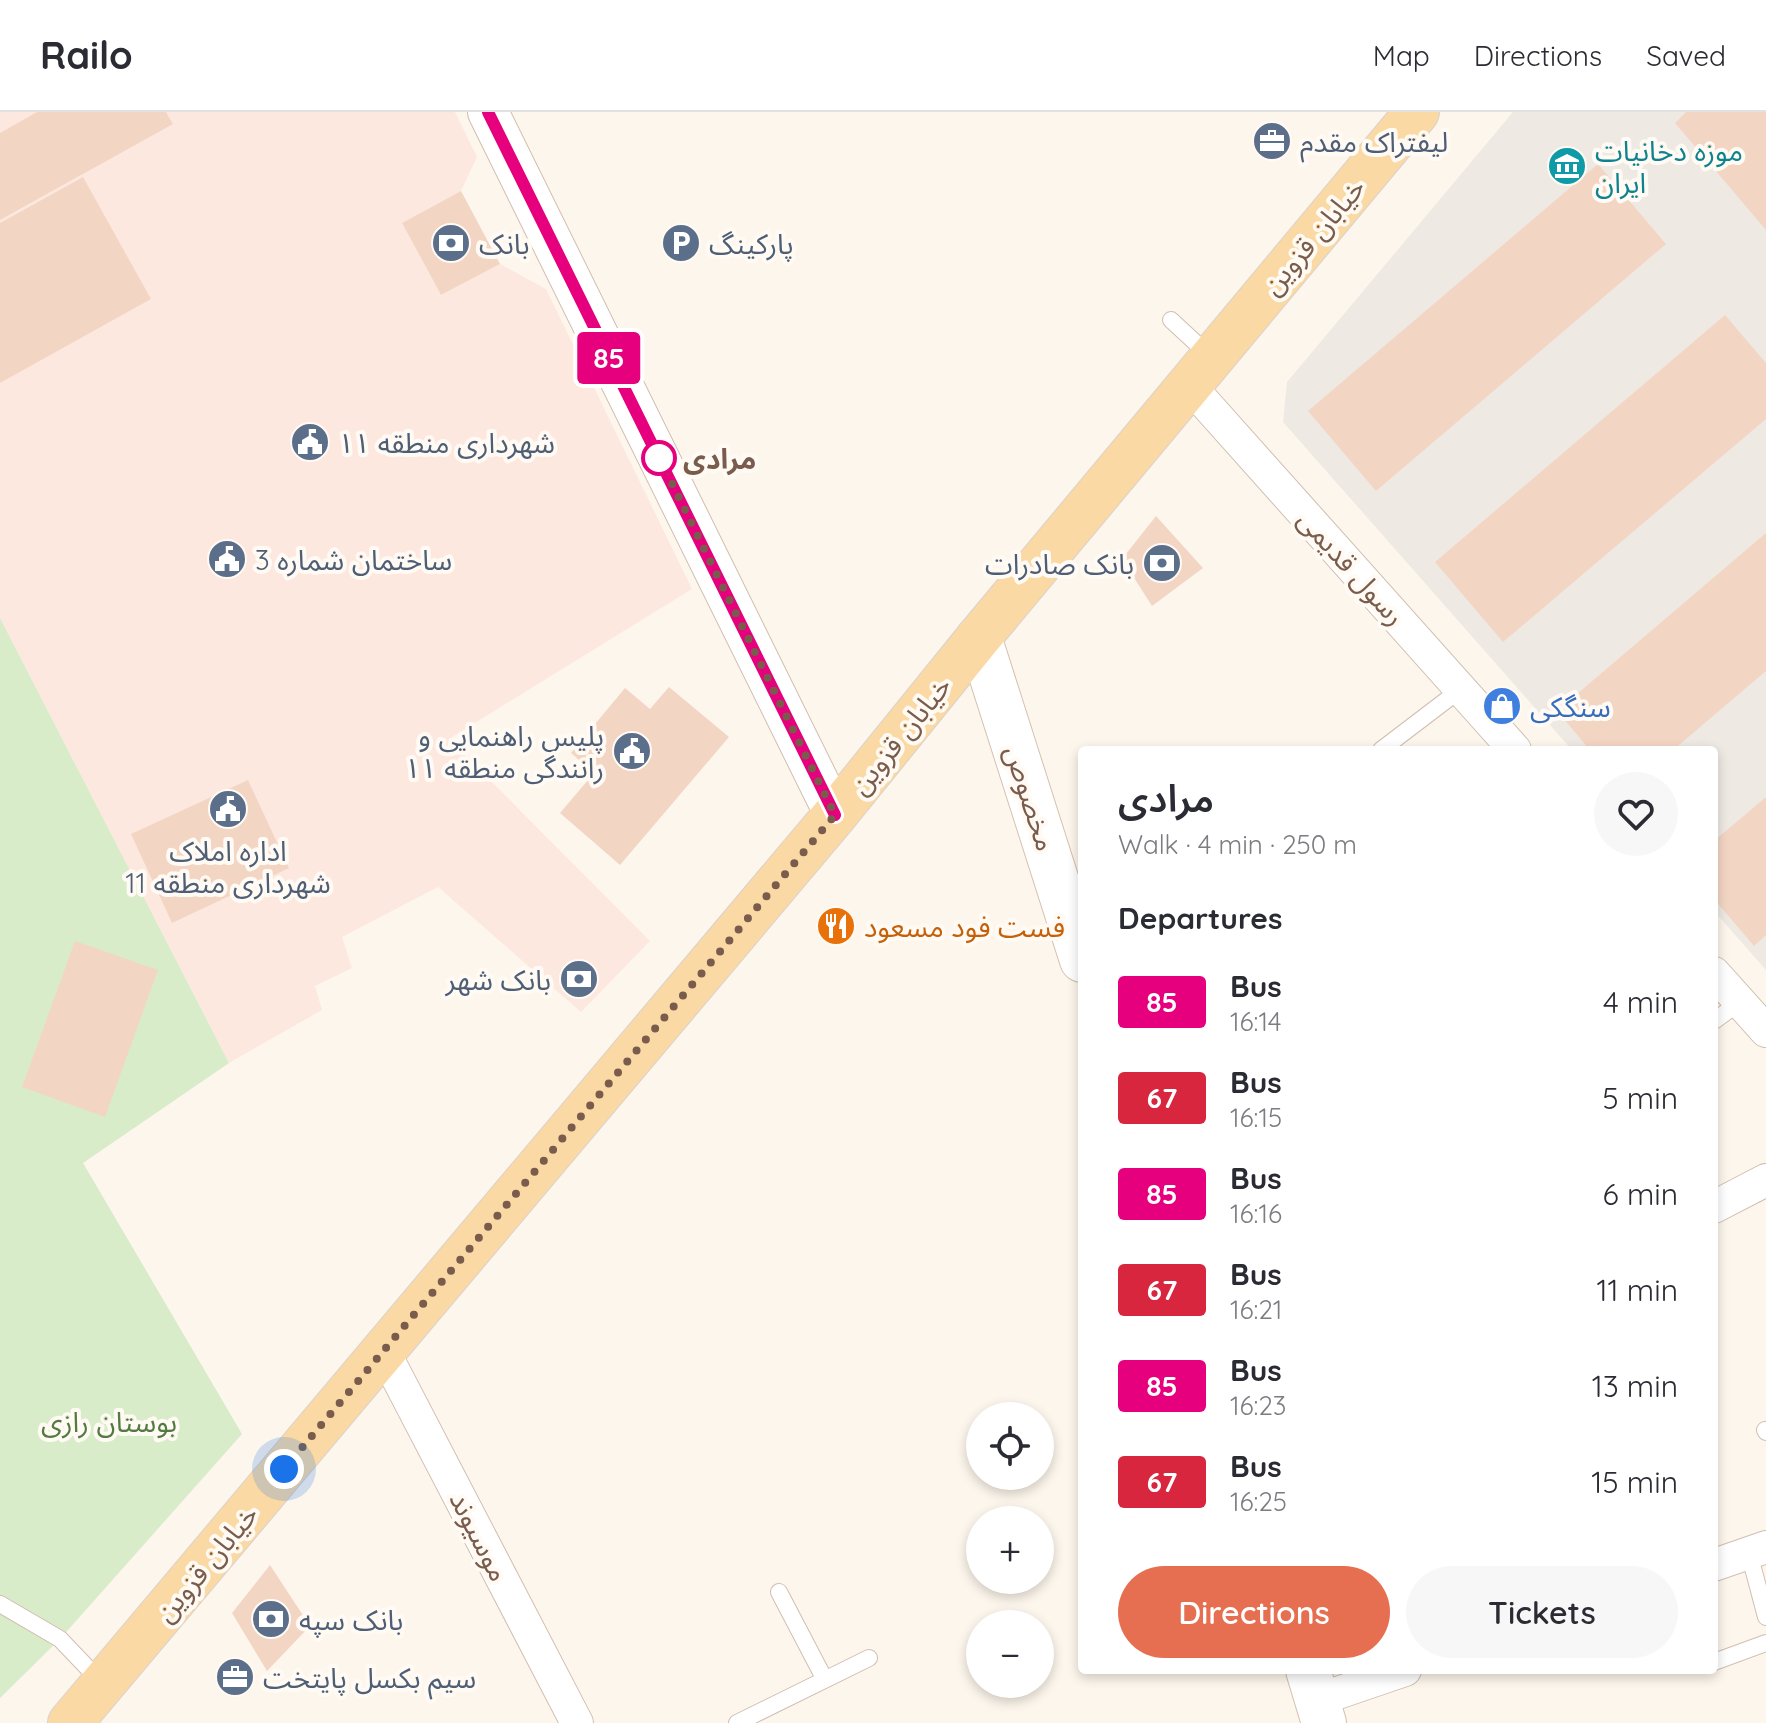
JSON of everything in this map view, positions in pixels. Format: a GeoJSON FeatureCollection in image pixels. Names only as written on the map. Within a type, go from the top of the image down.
{"type":"FeatureCollection","features":[{"type":"Feature","properties":{"kind":"main road","name":"خیابان قزوین"},"geometry":{"type":"LineString","coordinates":[[70,1723],[835,815],[979,637],[1417,112]]}},
{"type":"Feature","properties":{"kind":"main road","name":"مخصوص"},"geometry":{"type":"LineString","coordinates":[[979,637],[1078,947]]}},
{"type":"Feature","properties":{"kind":"street"},"geometry":{"type":"LineString","coordinates":[[488,112],[835,815]]}},
{"type":"Feature","properties":{"kind":"street","name":"رسول قدیمی"},"geometry":{"type":"LineString","coordinates":[[1200,371],[1511,746]]}},
{"type":"Feature","properties":{"kind":"street"},"geometry":{"type":"LineString","coordinates":[[1718,977],[1766,1031]]}},
{"type":"Feature","properties":{"kind":"street"},"geometry":{"type":"LineString","coordinates":[[1718,1205],[1766,1180]]}},
{"type":"Feature","properties":{"kind":"street","name":"موسیوند"},"geometry":{"type":"LineString","coordinates":[[383,1350],[577,1723]]}},
{"type":"Feature","properties":{"kind":"street"},"geometry":{"type":"LineString","coordinates":[[1718,1564],[1757,1550]]}},
{"type":"Feature","properties":{"kind":"street"},"geometry":{"type":"LineString","coordinates":[[1316,1698],[1392,1674]]}},
{"type":"Feature","properties":{"kind":"lane"},"geometry":{"type":"LineString","coordinates":[[1171,320],[1200,371]]}},
{"type":"Feature","properties":{"kind":"lane"},"geometry":{"type":"LineString","coordinates":[[1386,746],[1461,689]]}},
{"type":"Feature","properties":{"kind":"lane"},"geometry":{"type":"LineString","coordinates":[[1718,1018],[1740,1002]]}},
{"type":"Feature","properties":{"kind":"lane"},"geometry":{"type":"LineString","coordinates":[[1757,1550],[1766,1617]]}},
{"type":"Feature","properties":{"kind":"lane"},"geometry":{"type":"LineString","coordinates":[[779,1592],[824,1678]]}},
{"type":"Feature","properties":{"kind":"lane"},"geometry":{"type":"LineString","coordinates":[[0,1604],[60,1639],[104,1685]]}},
{"type":"Feature","properties":{"kind":"lane"},"geometry":{"type":"LineString","coordinates":[[1718,1661],[1766,1643]]}},
{"type":"Feature","properties":{"kind":"lane"},"geometry":{"type":"LineString","coordinates":[[737,1723],[869,1658]]}},
{"type":"Feature","properties":{"kind":"shaded area","name":"شهرداری منطقه ۱۱"},"geometry":{"type":"Polygon","coordinates":[[[0,112],[455,112],[477,157],[461,191],[402,223],[441,295],[500,264],[546,289],[692,589],[449,739],[650,941],[581,1012],[438,887],[342,937],[352,968],[315,986],[322,1010],[229,1063],[0,618],[0,112]]]}},
{"type":"Feature","properties":{"kind":"shaded area"},"geometry":{"type":"Polygon","coordinates":[[[1513,112],[1766,112],[1766,970],[1718,916],[1718,746],[1568,746],[1283,422],[1287,382],[1513,112]]]}},
{"type":"Feature","properties":{"kind":"green space","name":"بوستان رازی"},"geometry":{"type":"Polygon","coordinates":[[[0,618],[229,1063],[83,1163],[242,1434],[60,1639],[0,1698],[0,618]]]}},
{"type":"Feature","properties":{"kind":"building"},"geometry":{"type":"Polygon","coordinates":[[[37,112],[166,112],[173,124],[0,220],[0,133],[37,112]]]}},
{"type":"Feature","properties":{"kind":"building"},"geometry":{"type":"Polygon","coordinates":[[[1686,112],[1766,112],[1766,230],[1675,123],[1686,112]]]}},
{"type":"Feature","properties":{"kind":"building"},"geometry":{"type":"Polygon","coordinates":[[[1598,164],[1666,244],[1376,491],[1308,411],[1598,164]]]}},
{"type":"Feature","properties":{"kind":"building"},"geometry":{"type":"Polygon","coordinates":[[[83,177],[151,299],[0,383],[0,223],[83,177]]]}},
{"type":"Feature","properties":{"kind":"building","name":"بانک"},"geometry":{"type":"Polygon","coordinates":[[[461,191],[500,264],[441,295],[402,223],[461,191]]]}},
{"type":"Feature","properties":{"kind":"building"},"geometry":{"type":"Polygon","coordinates":[[[1725,315],[1766,363],[1766,419],[1503,642],[1435,562],[1725,315]]]}},
{"type":"Feature","properties":{"kind":"building","name":"بانک صادرات"},"geometry":{"type":"Polygon","coordinates":[[[1156,516],[1203,568],[1152,606],[1122,559],[1156,516]]]}},
{"type":"Feature","properties":{"kind":"building"},"geometry":{"type":"Polygon","coordinates":[[[1766,533],[1766,671],[1678,746],[1587,746],[1557,711],[1766,533]]]}},
{"type":"Feature","properties":{"kind":"building"},"geometry":{"type":"Polygon","coordinates":[[[669,687],[729,737],[620,865],[560,813],[594,773],[571,753],[625,688],[650,709],[669,687]]]}},
{"type":"Feature","properties":{"kind":"building"},"geometry":{"type":"Polygon","coordinates":[[[248,780],[289,868],[172,923],[131,834],[248,780]]]}},
{"type":"Feature","properties":{"kind":"building"},"geometry":{"type":"Polygon","coordinates":[[[1766,797],[1766,935],[1754,946],[1718,904],[1718,838],[1766,797]]]}},
{"type":"Feature","properties":{"kind":"building"},"geometry":{"type":"Polygon","coordinates":[[[75,941],[158,970],[105,1117],[22,1087],[75,941]]]}},
{"type":"Feature","properties":{"kind":"building","name":"بانک سپه"},"geometry":{"type":"Polygon","coordinates":[[[270,1565],[310,1626],[267,1671],[232,1613],[270,1565]]]}},
{"type":"Feature","properties":{"kind":"bus line","name":"85"},"geometry":{"type":"LineString","coordinates":[[488,112],[835,815]]}},
{"type":"Feature","properties":{"kind":"place","name":"لیفتراک مقدم"},"geometry":{"type":"Point","coordinates":[1272,141]}},
{"type":"Feature","properties":{"kind":"place","name":"موزه دخانیات ایران"},"geometry":{"type":"Point","coordinates":[1567,166]}},
{"type":"Feature","properties":{"kind":"place","name":"بانک"},"geometry":{"type":"Point","coordinates":[451,243]}},
{"type":"Feature","properties":{"kind":"place","name":"پارکینگ"},"geometry":{"type":"Point","coordinates":[681,243]}},
{"type":"Feature","properties":{"kind":"place","name":"شهرداری منطقه ۱۱"},"geometry":{"type":"Point","coordinates":[310,442]}},
{"type":"Feature","properties":{"kind":"place","name":"مرادی"},"geometry":{"type":"Point","coordinates":[659,458]}},
{"type":"Feature","properties":{"kind":"place","name":"ساختمان شماره 3"},"geometry":{"type":"Point","coordinates":[227,559]}},
{"type":"Feature","properties":{"kind":"place","name":"بانک صادرات"},"geometry":{"type":"Point","coordinates":[1162,563]}},
{"type":"Feature","properties":{"kind":"place","name":"سنگکی"},"geometry":{"type":"Point","coordinates":[1502,706]}},
{"type":"Feature","properties":{"kind":"place","name":"پلیس راهنمایی و رانندگی منطقه ۱۱"},"geometry":{"type":"Point","coordinates":[632,751]}},
{"type":"Feature","properties":{"kind":"place","name":"اداره املاک شهرداری منطقه 11"},"geometry":{"type":"Point","coordinates":[228,809]}},
{"type":"Feature","properties":{"kind":"place","name":"فست فود مسعود"},"geometry":{"type":"Point","coordinates":[836,926]}},
{"type":"Feature","properties":{"kind":"place","name":"بانک شهر"},"geometry":{"type":"Point","coordinates":[579,979]}},
{"type":"Feature","properties":{"kind":"place","name":"بانک سپه"},"geometry":{"type":"Point","coordinates":[271,1619]}},
{"type":"Feature","properties":{"kind":"place","name":"سیم بکسل پایتخت"},"geometry":{"type":"Point","coordinates":[235,1677]}},
{"type":"Feature","properties":{"kind":"route"},"geometry":{"type":"LineString","coordinates":[[284,1469],[835,815],[655,449],[659,458]]}}]}
